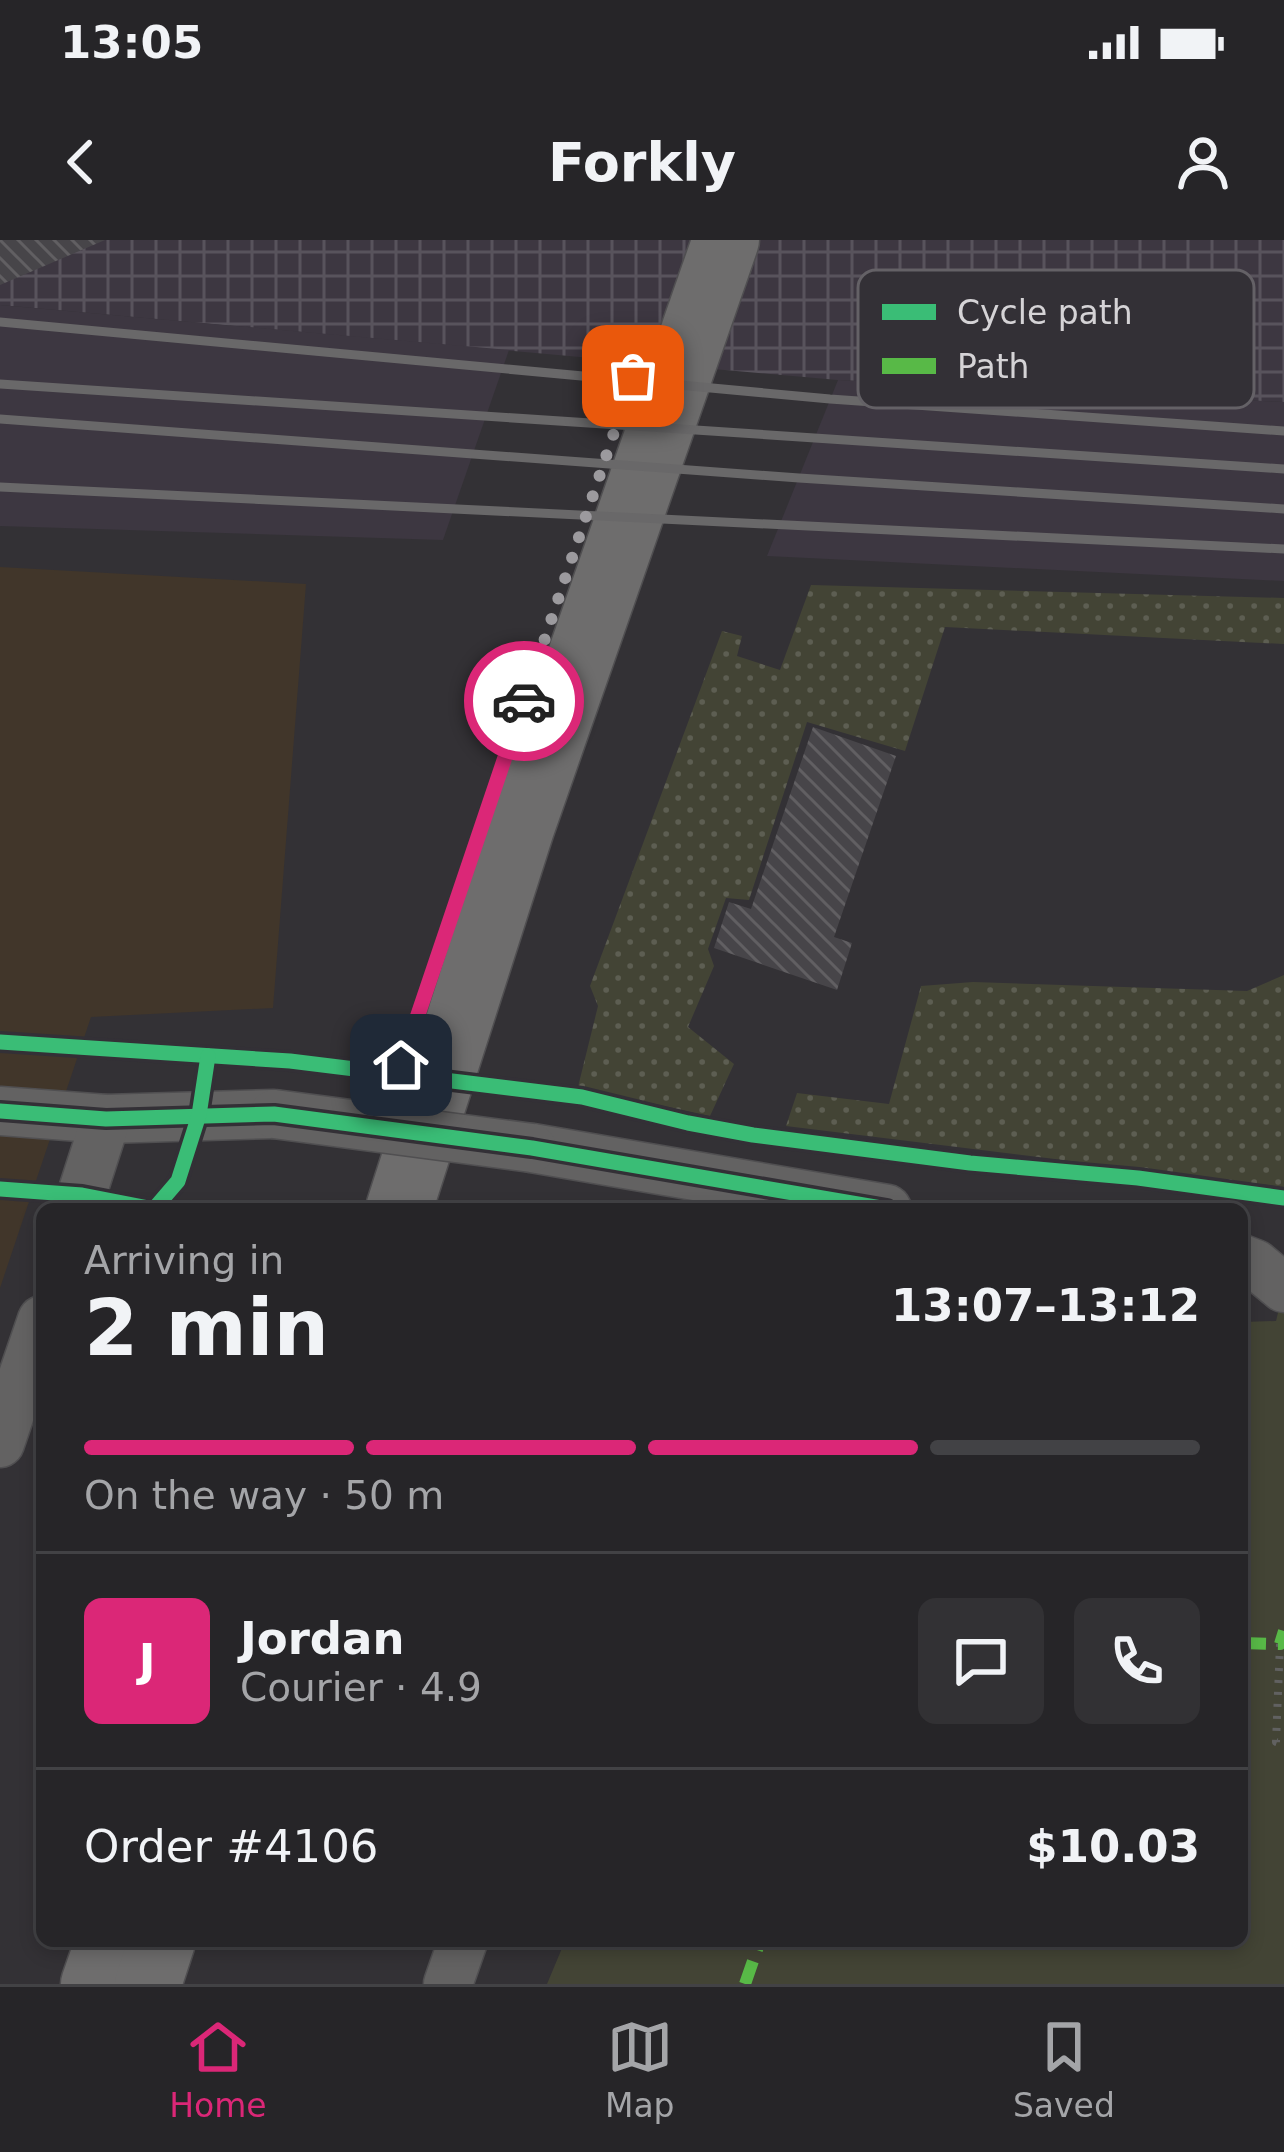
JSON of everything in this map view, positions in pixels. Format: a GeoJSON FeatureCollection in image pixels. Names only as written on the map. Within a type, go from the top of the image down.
{"type":"FeatureCollection","features":[{"type":"Feature","properties":{"kind":"main road"},"geometry":{"type":"LineString","coordinates":[[354,1203],[679,240]]}},
{"type":"Feature","properties":{"kind":"main road"},"geometry":{"type":"LineString","coordinates":[[401,1203],[521,828],[726,240]]}},
{"type":"Feature","properties":{"kind":"main road"},"geometry":{"type":"LineString","coordinates":[[94,1984],[107,1947]]}},
{"type":"Feature","properties":{"kind":"main road"},"geometry":{"type":"LineString","coordinates":[[148,1984],[160,1947]]}},
{"type":"Feature","properties":{"kind":"street"},"geometry":{"type":"LineString","coordinates":[[0,1111],[106,1119],[274,1114],[532,1148],[696,1194],[811,1203]]}},
{"type":"Feature","properties":{"kind":"street"},"geometry":{"type":"LineString","coordinates":[[79,1203],[106,1119]]}},
{"type":"Feature","properties":{"kind":"street"},"geometry":{"type":"LineString","coordinates":[[1248,1261],[1284,1288]]}},
{"type":"Feature","properties":{"kind":"street"},"geometry":{"type":"LineString","coordinates":[[0,1443],[36,1338]]}},
{"type":"Feature","properties":{"kind":"street"},"geometry":{"type":"LineString","coordinates":[[448,1984],[461,1947]]}},
{"type":"Feature","properties":{"kind":"path"},"geometry":{"type":"LineString","coordinates":[[1280,1644],[1276,1742],[1284,1745]]}},
{"type":"Feature","properties":{"kind":"shaded area"},"geometry":{"type":"Polygon","coordinates":[[[0,240],[1284,240],[1284,402],[1254,401],[1254,270],[858,270],[858,381],[0,305],[0,240]]]}},
{"type":"Feature","properties":{"kind":"shaded area"},"geometry":{"type":"Polygon","coordinates":[[[0,305],[509,350],[443,540],[0,526],[0,305]]]}},
{"type":"Feature","properties":{"kind":"shaded area"},"geometry":{"type":"Polygon","coordinates":[[[838,380],[858,381],[858,408],[1254,408],[1254,401],[1284,402],[1284,581],[767,556],[838,380]]]}},
{"type":"Feature","properties":{"kind":"shaded area"},"geometry":{"type":"Polygon","coordinates":[[[0,567],[306,584],[273,1008],[91,1017],[0,1288],[0,567]]]}},
{"type":"Feature","properties":{"kind":"green space"},"geometry":{"type":"Polygon","coordinates":[[[811,585],[1284,598],[1284,644],[945,627],[905,751],[807,722],[749,900],[726,898],[708,949],[714,966],[688,1027],[734,1064],[710,1116],[578,1087],[598,1006],[590,986],[722,631],[742,636],[737,656],[780,670],[811,585]]]}},
{"type":"Feature","properties":{"kind":"green space"},"geometry":{"type":"Polygon","coordinates":[[[1284,975],[1284,1187],[786,1126],[797,1093],[889,1104],[921,986],[973,982],[1247,991],[1284,975]]]}},
{"type":"Feature","properties":{"kind":"green space"},"geometry":{"type":"Polygon","coordinates":[[[1284,1288],[1284,1984],[547,1984],[562,1947],[1248,1947],[1248,1322],[1276,1321],[1284,1288]]]}},
{"type":"Feature","properties":{"kind":"building"},"geometry":{"type":"Polygon","coordinates":[[[0,240],[105,240],[0,285],[0,240]]]}},
{"type":"Feature","properties":{"kind":"building"},"geometry":{"type":"Polygon","coordinates":[[[813,727],[896,756],[834,937],[852,943],[837,990],[714,948],[729,902],[751,909],[813,727]]]}},
{"type":"Feature","properties":{"kind":"railway"},"geometry":{"type":"LineString","coordinates":[[0,322],[858,401]]}},
{"type":"Feature","properties":{"kind":"railway"},"geometry":{"type":"LineString","coordinates":[[0,384],[1284,469]]}},
{"type":"Feature","properties":{"kind":"railway"},"geometry":{"type":"LineString","coordinates":[[958,408],[1284,431]]}},
{"type":"Feature","properties":{"kind":"railway"},"geometry":{"type":"LineString","coordinates":[[0,419],[1284,509]]}},
{"type":"Feature","properties":{"kind":"railway"},"geometry":{"type":"LineString","coordinates":[[0,487],[1284,549]]}},
{"type":"Feature","properties":{"kind":"marked path"},"geometry":{"type":"LineString","coordinates":[[1248,1643],[1280,1644],[1284,1631]]}},
{"type":"Feature","properties":{"kind":"marked path"},"geometry":{"type":"LineString","coordinates":[[745,1984],[758,1947]]}},
{"type":"Feature","properties":{"kind":"cycle path"},"geometry":{"type":"LineString","coordinates":[[0,1042],[290,1061],[582,1097],[753,1135],[1284,1198]]}},
{"type":"Feature","properties":{"kind":"cycle path"},"geometry":{"type":"LineString","coordinates":[[159,1203],[178,1181],[199,1115],[208,1056]]}},
{"type":"Feature","properties":{"kind":"cycle path"},"geometry":{"type":"LineString","coordinates":[[0,1111],[106,1119],[274,1114],[532,1148],[852,1203]]}},
{"type":"Feature","properties":{"kind":"cycle path"},"geometry":{"type":"LineString","coordinates":[[0,1189],[123,1203]]}},
{"type":"Feature","properties":{"kind":"way so far"},"geometry":{"type":"LineString","coordinates":[[524,701],[633,376]]}},
{"type":"Feature","properties":{"kind":"route"},"geometry":{"type":"LineString","coordinates":[[401,1065],[524,701]]}}]}
